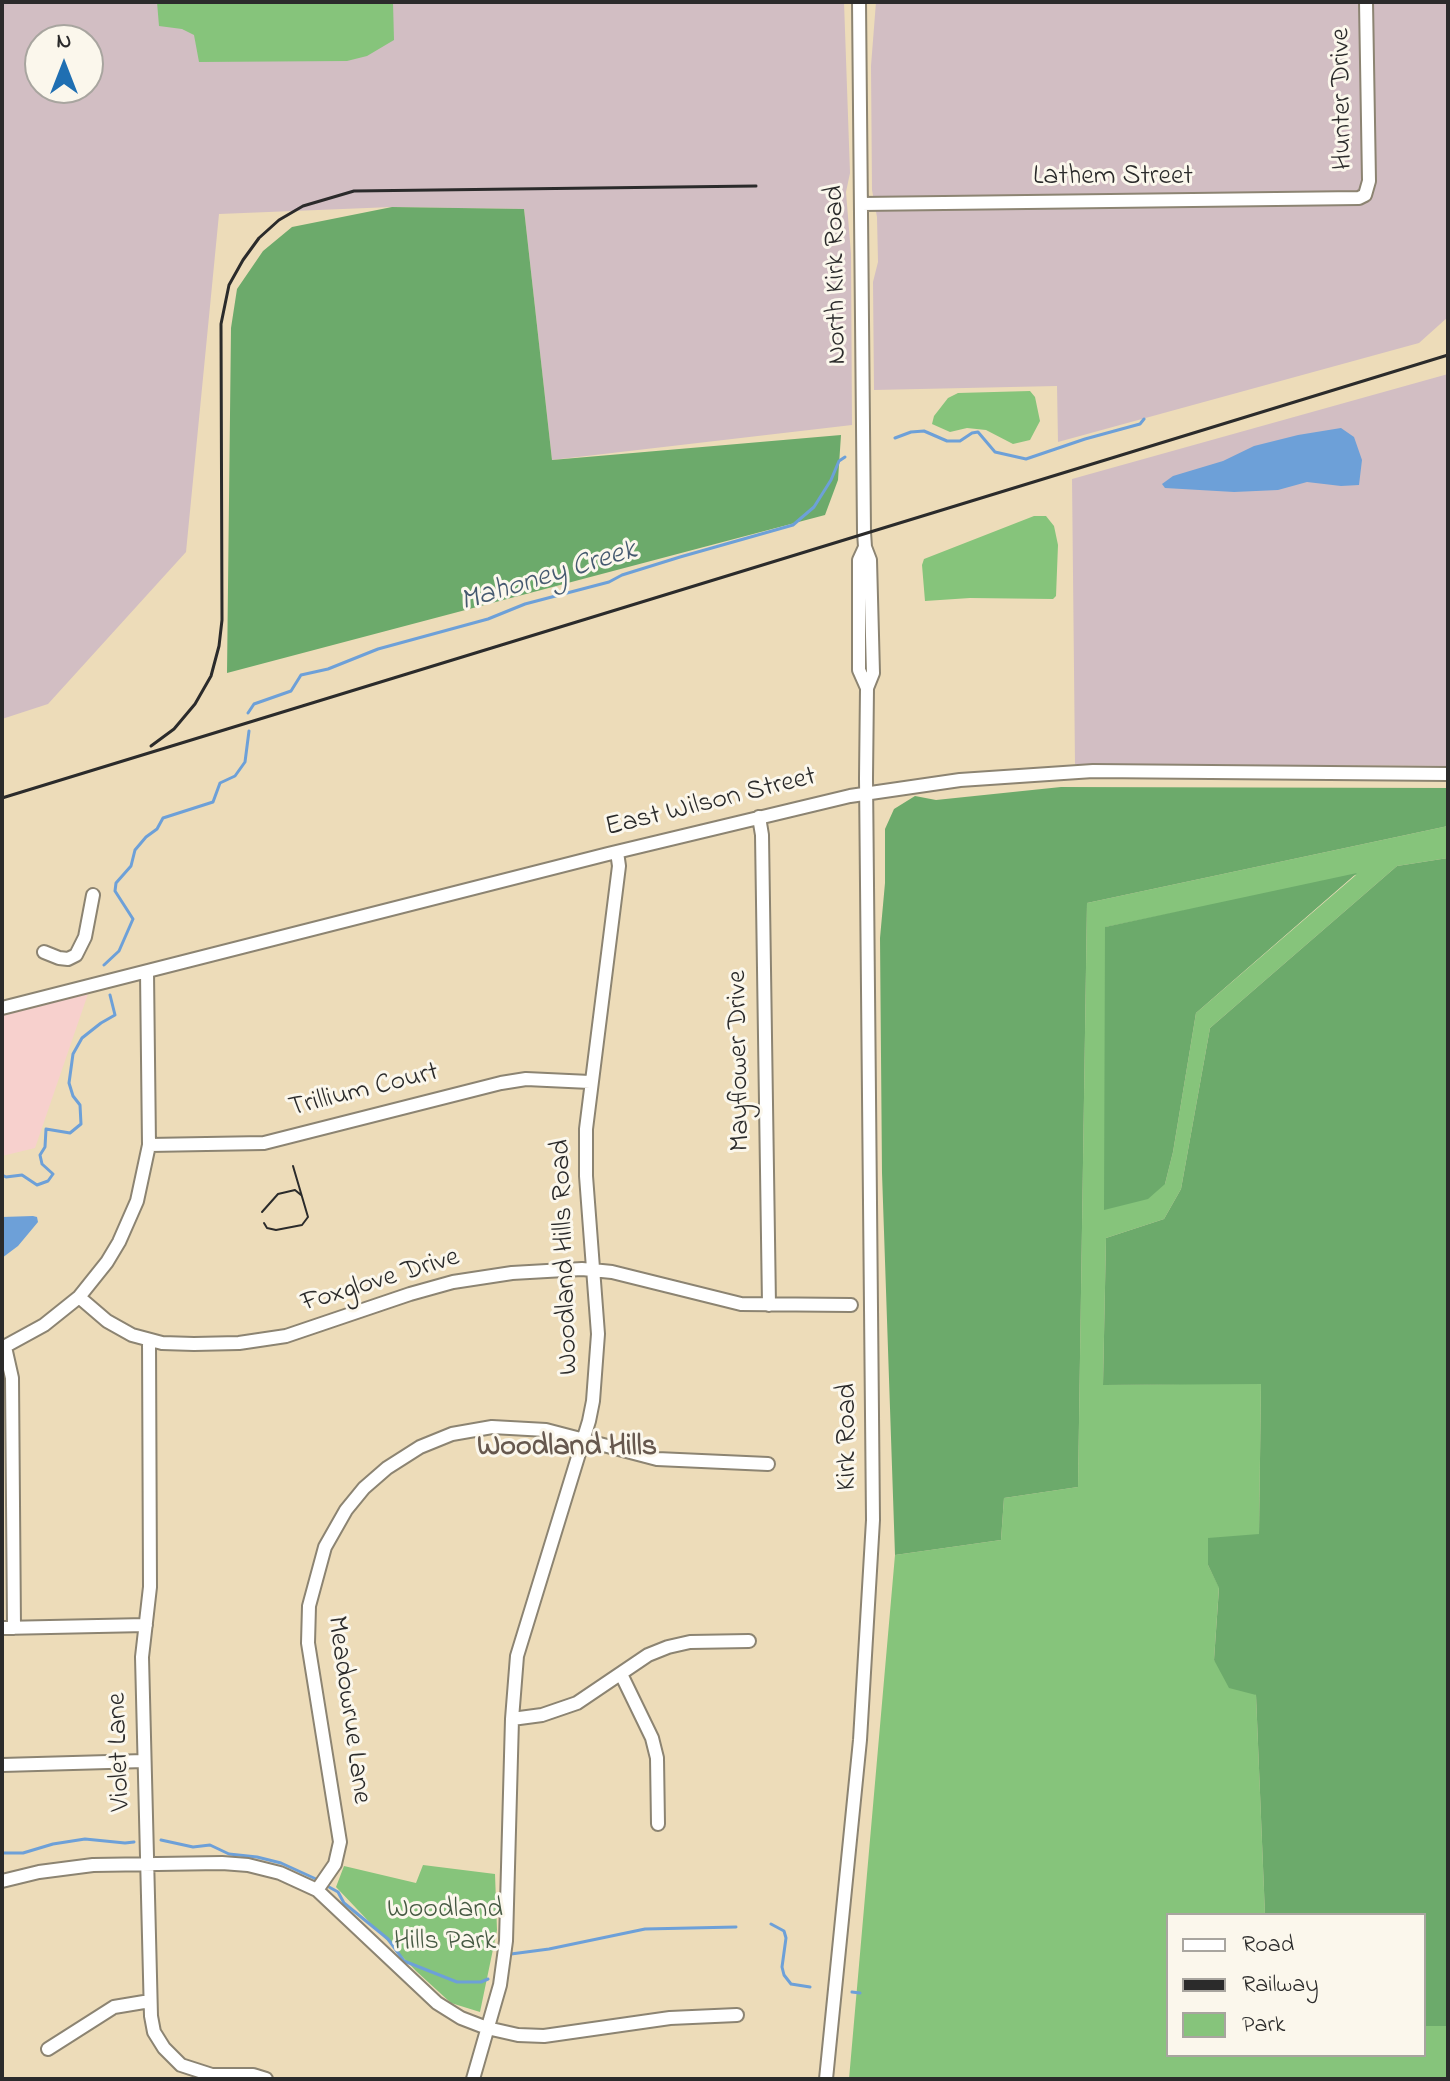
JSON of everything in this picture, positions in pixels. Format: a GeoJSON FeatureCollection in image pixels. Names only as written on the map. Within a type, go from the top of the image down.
{"type":"FeatureCollection","features":[{"type":"Feature","properties":{"kind":"street","name":"North Kirk Road"},"geometry":{"type":"LineString","coordinates":[[859,2],[865,547],[859,560],[859,670],[867,688],[866,794]]}},
{"type":"Feature","properties":{"kind":"street","name":"Hunter Drive"},"geometry":{"type":"LineString","coordinates":[[1365,195],[1369,181],[1366,2]]}},
{"type":"Feature","properties":{"kind":"street","name":"Lathem Street"},"geometry":{"type":"LineString","coordinates":[[861,204],[1349,200],[1365,195]]}},
{"type":"Feature","properties":{"kind":"street","name":"East Wilson Street"},"geometry":{"type":"LineString","coordinates":[[2,1008],[617,852],[866,794],[960,780],[1093,771],[1448,774]]}},
{"type":"Feature","properties":{"kind":"street","name":"Kirk Road"},"geometry":{"type":"LineString","coordinates":[[826,2079],[861,1726],[873,1520],[866,794]]}},
{"type":"Feature","properties":{"kind":"street","name":"Mayflower Drive"},"geometry":{"type":"LineString","coordinates":[[759,817],[762,835],[769,1305]]}},
{"type":"Feature","properties":{"kind":"street","name":"Woodland Hills Road"},"geometry":{"type":"LineString","coordinates":[[473,2079],[500,1985],[506,1941],[512,1719],[519,1646],[593,1401],[598,1357],[585,1152],[590,1082],[619,866],[617,852]]}},
{"type":"Feature","properties":{"kind":"street"},"geometry":{"type":"LineString","coordinates":[[44,952],[68,959],[76,955],[81,948],[93,895]]}},
{"type":"Feature","properties":{"kind":"street"},"geometry":{"type":"LineString","coordinates":[[146,1625],[8,1628],[12,1378],[3,1347],[44,1325],[79,1297],[107,1262],[137,1201],[149,1145],[147,972]]}},
{"type":"Feature","properties":{"kind":"street","name":"Trillium Court"},"geometry":{"type":"LineString","coordinates":[[149,1145],[264,1143],[501,1083],[526,1079],[590,1082]]}},
{"type":"Feature","properties":{"kind":"street","name":"Foxglove Drive"},"geometry":{"type":"LineString","coordinates":[[79,1297],[116,1327],[149,1340],[194,1344],[271,1339],[301,1332],[411,1293],[453,1282],[512,1273],[593,1269],[741,1304],[851,1305]]}},
{"type":"Feature","properties":{"kind":"street","name":"Violet Lane"},"geometry":{"type":"LineString","coordinates":[[149,1340],[150,1587],[142,1657],[150,2001],[154,2032],[181,2065],[212,2075],[253,2075],[266,2079]]}},
{"type":"Feature","properties":{"kind":"street","name":"Meadowrue Lane"},"geometry":{"type":"LineString","coordinates":[[317,1890],[335,1864],[340,1842],[308,1643],[308,1615],[320,1560],[338,1521],[364,1488],[387,1468],[420,1447],[452,1434],[492,1427],[546,1430],[657,1459],[768,1464]]}},
{"type":"Feature","properties":{"kind":"street"},"geometry":{"type":"LineString","coordinates":[[512,1719],[566,1708],[588,1697],[648,1655],[679,1644],[749,1641]]}},
{"type":"Feature","properties":{"kind":"street"},"geometry":{"type":"LineString","coordinates":[[621,1674],[646,1720],[655,1748],[658,1824]]}},
{"type":"Feature","properties":{"kind":"street"},"geometry":{"type":"LineString","coordinates":[[2,1765],[144,1761]]}},
{"type":"Feature","properties":{"kind":"street"},"geometry":{"type":"LineString","coordinates":[[2,1881],[39,1872],[93,1865],[248,1865],[280,1873],[317,1890],[437,2003],[461,2018],[487,2028],[518,2035],[544,2036],[670,2018],[737,2015]]}},
{"type":"Feature","properties":{"kind":"street"},"geometry":{"type":"LineString","coordinates":[[48,2049],[114,2007],[150,2001]]}},
{"type":"Feature","properties":{"kind":"shaded area"},"geometry":{"type":"Polygon","coordinates":[[[2,2],[844,2],[850,173],[846,192],[851,254],[852,425],[552,460],[524,209],[392,207],[219,214],[186,552],[48,704],[2,719],[2,2]]]}},
{"type":"Feature","properties":{"kind":"shaded area"},"geometry":{"type":"Polygon","coordinates":[[[876,2],[1448,2],[1448,317],[1419,343],[1058,442],[1057,386],[874,390],[873,282],[878,262],[877,217],[872,190],[871,66],[876,2]]]}},
{"type":"Feature","properties":{"kind":"shaded area"},"geometry":{"type":"Polygon","coordinates":[[[1448,374],[1448,766],[1075,764],[1072,479],[1448,374]]]}},
{"type":"Feature","properties":{"kind":"shaded area"},"geometry":{"type":"Polygon","coordinates":[[[89,991],[35,1148],[2,1156],[2,1010],[89,991]]]}},
{"type":"Feature","properties":{"kind":"green space"},"geometry":{"type":"Polygon","coordinates":[[[157,2],[393,2],[394,40],[367,56],[347,61],[199,62],[194,35],[182,29],[159,26],[157,2]]]}},
{"type":"Feature","properties":{"kind":"green space"},"geometry":{"type":"Polygon","coordinates":[[[392,207],[524,209],[552,460],[841,435],[838,480],[825,515],[227,673],[231,328],[237,289],[263,251],[292,227],[392,207]]]}},
{"type":"Feature","properties":{"kind":"green space"},"geometry":{"type":"Polygon","coordinates":[[[1030,391],[1035,397],[1040,421],[1030,440],[1013,444],[986,430],[967,428],[950,432],[932,424],[934,416],[948,398],[958,393],[1030,391]]]}},
{"type":"Feature","properties":{"kind":"green space"},"geometry":{"type":"Polygon","coordinates":[[[1034,516],[1046,516],[1054,526],[1058,545],[1056,596],[1053,599],[925,601],[924,559],[1034,516]]]}},
{"type":"Feature","properties":{"kind":"green space"},"geometry":{"type":"Polygon","coordinates":[[[1061,787],[1448,788],[1448,826],[1087,903],[1078,1487],[1004,1498],[1001,1540],[895,1555],[882,1173],[880,938],[885,883],[885,829],[894,809],[915,796],[936,800],[1061,787]]]}},
{"type":"Feature","properties":{"kind":"green space"},"geometry":{"type":"Polygon","coordinates":[[[1448,826],[1448,858],[1397,866],[1210,1028],[1181,1189],[1164,1219],[1106,1238],[1103,1385],[1261,1383],[1259,1534],[1208,1565],[1219,1587],[1214,1660],[1256,1695],[1265,1913],[1166,1913],[1166,2057],[1426,2057],[1426,2026],[1448,2026],[1448,2079],[849,2079],[895,1555],[1001,1540],[1004,1498],[1078,1487],[1087,903],[1448,826]],[[1356,875],[1106,927],[1165,1184],[1196,1013],[1356,875]]]}},
{"type":"Feature","properties":{"kind":"green space"},"geometry":{"type":"Polygon","coordinates":[[[1448,858],[1448,2026],[1426,2026],[1426,1913],[1265,1913],[1256,1695],[1229,1688],[1214,1660],[1219,1588],[1208,1565],[1208,1538],[1259,1534],[1261,1384],[1103,1385],[1106,1238],[1164,1219],[1181,1189],[1210,1028],[1397,866],[1448,858]]]}},
{"type":"Feature","properties":{"kind":"green space"},"geometry":{"type":"Polygon","coordinates":[[[1357,873],[1196,1013],[1165,1184],[1148,1199],[1104,1210],[1105,927],[1357,873]]]}},
{"type":"Feature","properties":{"kind":"green space","name":"Woodland Hills Park"},"geometry":{"type":"Polygon","coordinates":[[[423,1865],[495,1874],[497,1930],[480,2012],[451,2003],[336,1887],[344,1866],[416,1883],[423,1865]]]}},
{"type":"Feature","properties":{"kind":"water"},"geometry":{"type":"Polygon","coordinates":[[[1341,428],[1354,437],[1362,460],[1359,485],[1307,482],[1278,490],[1234,492],[1165,488],[1162,484],[1173,476],[1223,461],[1254,446],[1341,428]]]}},
{"type":"Feature","properties":{"kind":"water"},"geometry":{"type":"Polygon","coordinates":[[[2,1217],[37,1217],[38,1222],[18,1246],[2,1258],[2,1217]]]}},
{"type":"Feature","properties":{"kind":"waterway","name":"Mahoney Creek"},"geometry":{"type":"LineString","coordinates":[[895,438],[924,431],[947,441],[960,441],[978,432],[995,452],[1026,459],[1140,424],[1144,419]]}},
{"type":"Feature","properties":{"kind":"waterway","name":"Mahoney Creek"},"geometry":{"type":"LineString","coordinates":[[248,713],[254,704],[291,691],[301,675],[328,669],[378,649],[488,619],[525,604],[609,582],[680,557],[793,525],[814,507],[839,461],[845,457]]}},
{"type":"Feature","properties":{"kind":"waterway","name":"Mahoney Creek"},"geometry":{"type":"LineString","coordinates":[[104,965],[119,951],[133,919],[115,891],[116,883],[131,866],[135,850],[157,829],[163,818],[213,802],[220,783],[235,776],[245,762],[249,731]]}},
{"type":"Feature","properties":{"kind":"waterway","name":"Mahoney Creek"},"geometry":{"type":"LineString","coordinates":[[2,1175],[22,1175],[37,1185],[48,1181],[53,1174],[42,1164],[40,1155],[45,1147],[46,1129],[70,1133],[81,1124],[80,1105],[69,1083],[73,1054],[82,1038],[115,1015],[110,995]]}},
{"type":"Feature","properties":{"kind":"waterway"},"geometry":{"type":"LineString","coordinates":[[2,1853],[23,1853],[85,1839],[134,1842]]}},
{"type":"Feature","properties":{"kind":"waterway"},"geometry":{"type":"LineString","coordinates":[[161,1840],[193,1847],[210,1845],[229,1854],[281,1863],[316,1879]]}},
{"type":"Feature","properties":{"kind":"waterway"},"geometry":{"type":"LineString","coordinates":[[329,1887],[388,1939],[404,1961],[457,1982],[488,1979]]}},
{"type":"Feature","properties":{"kind":"waterway"},"geometry":{"type":"LineString","coordinates":[[771,1924],[784,1931],[786,1938],[782,1967],[784,1975],[791,1984],[810,1987]]}},
{"type":"Feature","properties":{"kind":"waterway"},"geometry":{"type":"LineString","coordinates":[[511,1954],[645,1929],[736,1927]]}},
{"type":"Feature","properties":{"kind":"waterway"},"geometry":{"type":"LineString","coordinates":[[852,1992],[860,1993]]}},
{"type":"Feature","properties":{"kind":"tram line"},"geometry":{"type":"LineString","coordinates":[[264,1223],[267,1228],[276,1230],[302,1225],[308,1217],[293,1166]]}},
{"type":"Feature","properties":{"kind":"tram line"},"geometry":{"type":"LineString","coordinates":[[262,1212],[278,1194],[295,1190],[301,1195]]}},
{"type":"Feature","properties":{"kind":"railway"},"geometry":{"type":"LineString","coordinates":[[151,746],[174,729],[195,704],[211,676],[219,646],[222,620],[221,324],[229,285],[259,238],[279,220],[303,206],[354,191],[756,186]]}},
{"type":"Feature","properties":{"kind":"railway"},"geometry":{"type":"LineString","coordinates":[[2,798],[1448,355]]}},
{"type":"Feature","properties":{"kind":"district","name":"Woodland Hills"},"geometry":{"type":"Point","coordinates":[567,1449]}}]}
